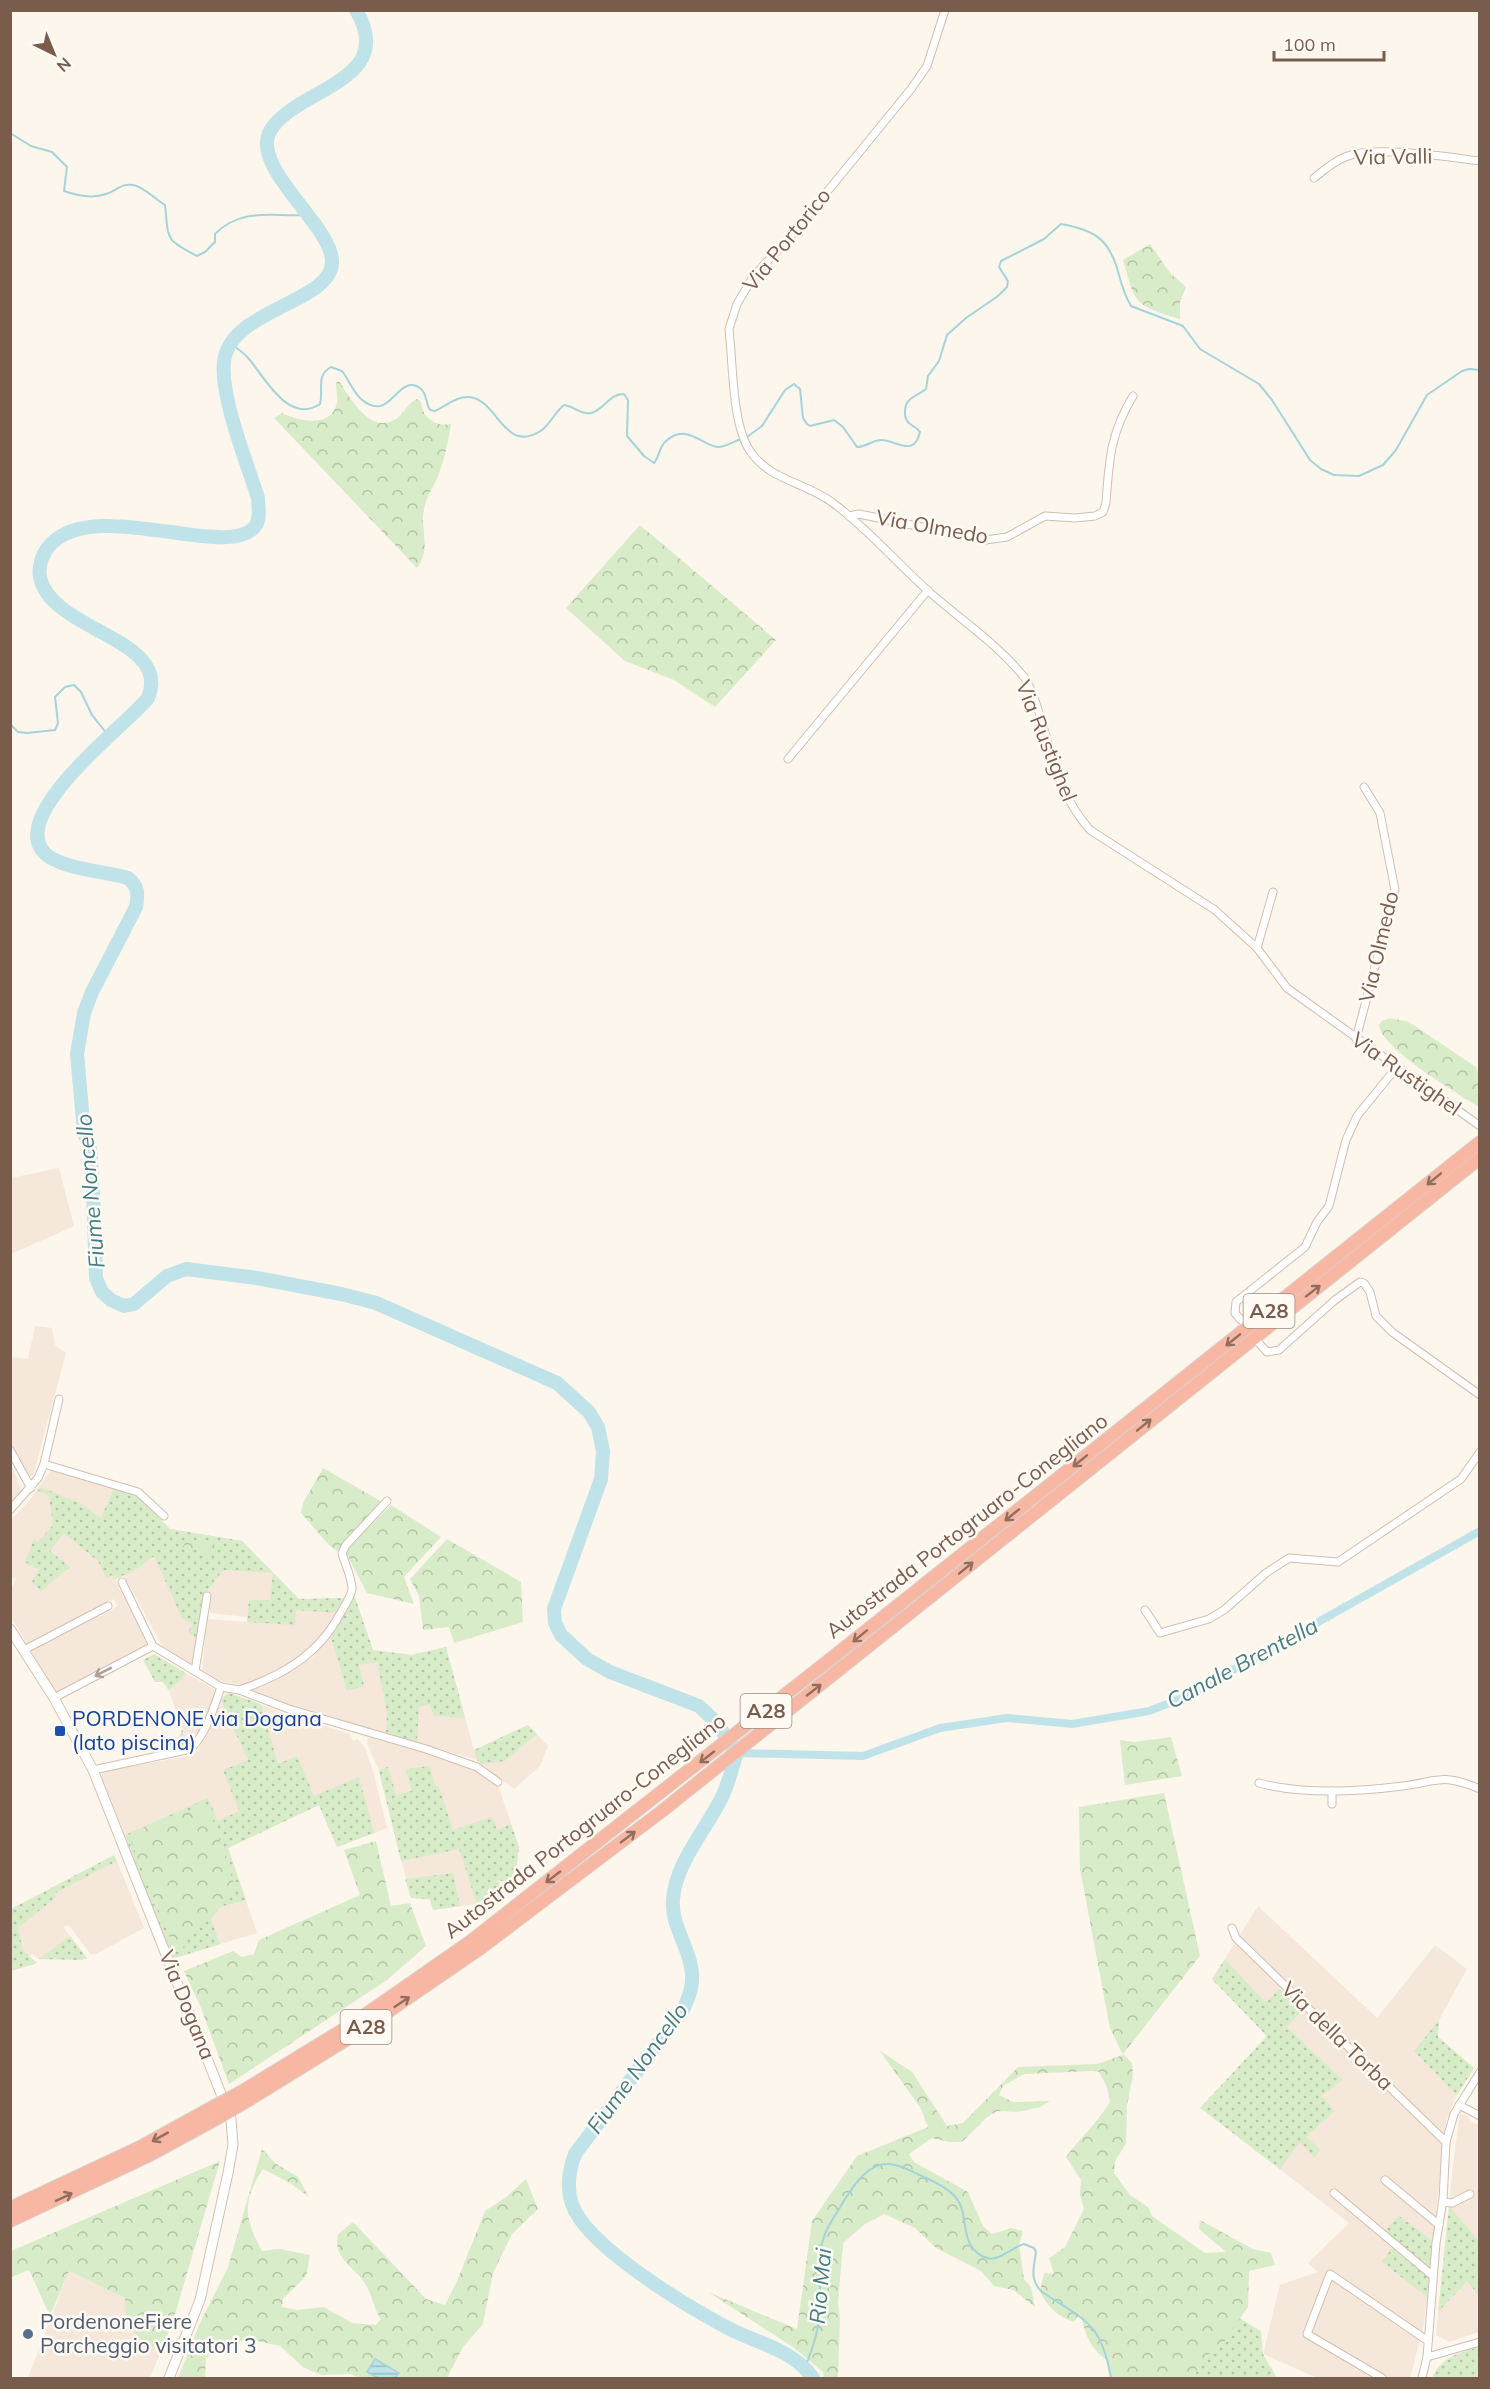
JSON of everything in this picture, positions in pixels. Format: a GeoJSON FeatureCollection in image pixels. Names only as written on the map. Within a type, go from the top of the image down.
{"type":"FeatureCollection","features":[{"type":"Feature","properties":{"kind":"highway","name":"Autostrada Portogruaro-Conegliano"},"geometry":{"type":"LineString","coordinates":[[10,2223],[148,2156],[244,2096],[349,2025],[476,1945],[671,1804],[1479,1142]]}},
{"type":"Feature","properties":{"kind":"highway","name":"Autostrada Portogruaro-Conegliano"},"geometry":{"type":"LineString","coordinates":[[1062,1483],[1479,1158]]}},
{"type":"Feature","properties":{"kind":"highway","name":"Autostrada Portogruaro-Conegliano"},"geometry":{"type":"LineString","coordinates":[[10,2206],[35,2197],[213,2114]]}},
{"type":"Feature","properties":{"kind":"street","name":"Via Portorico"},"geometry":{"type":"LineString","coordinates":[[849,516],[831,501],[772,473],[759,462],[746,442],[739,425],[729,328],[737,304],[753,277],[795,231],[911,89],[927,66],[945,10]]}},
{"type":"Feature","properties":{"kind":"street","name":"Via Valli"},"geometry":{"type":"LineString","coordinates":[[1314,178],[1334,162],[1361,153],[1417,153],[1479,161]]}},
{"type":"Feature","properties":{"kind":"street","name":"Via Olmedo"},"geometry":{"type":"LineString","coordinates":[[849,516],[859,514],[985,540],[1007,537],[1045,516],[1087,518],[1095,516],[1102,512],[1106,503],[1112,443],[1133,396]]}},
{"type":"Feature","properties":{"kind":"street","name":"Via Rustighel"},"geometry":{"type":"LineString","coordinates":[[849,516],[928,590],[1013,664],[1026,681],[1038,710],[1061,786],[1075,813],[1090,830],[1215,910],[1257,948],[1287,988],[1479,1126]]}},
{"type":"Feature","properties":{"kind":"street"},"geometry":{"type":"LineString","coordinates":[[788,759],[928,590]]}},
{"type":"Feature","properties":{"kind":"street","name":"Via Olmedo"},"geometry":{"type":"LineString","coordinates":[[1356,1039],[1395,890],[1380,813],[1364,787]]}},
{"type":"Feature","properties":{"kind":"street"},"geometry":{"type":"LineString","coordinates":[[1257,948],[1273,892]]}},
{"type":"Feature","properties":{"kind":"street"},"geometry":{"type":"LineString","coordinates":[[1241,1320],[1235,1313],[1236,1302],[1305,1247],[1317,1222],[1329,1206],[1346,1140],[1357,1116],[1396,1068]]}},
{"type":"Feature","properties":{"kind":"street"},"geometry":{"type":"LineString","coordinates":[[1258,1342],[1267,1352],[1279,1350],[1360,1281],[1364,1282],[1370,1292],[1376,1316],[1392,1332],[1479,1395]]}},
{"type":"Feature","properties":{"kind":"street"},"geometry":{"type":"LineString","coordinates":[[10,1510],[31,1488],[44,1464],[59,1399]]}},
{"type":"Feature","properties":{"kind":"street"},"geometry":{"type":"LineString","coordinates":[[10,1450],[31,1488]]}},
{"type":"Feature","properties":{"kind":"street"},"geometry":{"type":"LineString","coordinates":[[1145,1610],[1160,1634],[1209,1619],[1224,1610],[1266,1573],[1289,1558],[1338,1562],[1461,1479],[1479,1452]]}},
{"type":"Feature","properties":{"kind":"street"},"geometry":{"type":"LineString","coordinates":[[44,1464],[138,1492],[164,1516]]}},
{"type":"Feature","properties":{"kind":"street"},"geometry":{"type":"LineString","coordinates":[[239,1690],[284,1672],[308,1657],[325,1637],[335,1624],[351,1592],[351,1582],[342,1553],[346,1545],[387,1501]]}},
{"type":"Feature","properties":{"kind":"street"},"geometry":{"type":"LineString","coordinates":[[122,1582],[153,1646],[221,1687],[239,1690],[289,1709],[426,1749],[477,1767],[498,1782]]}},
{"type":"Feature","properties":{"kind":"street"},"geometry":{"type":"LineString","coordinates":[[195,1671],[207,1596]]}},
{"type":"Feature","properties":{"kind":"street"},"geometry":{"type":"LineString","coordinates":[[24,1650],[108,1605]]}},
{"type":"Feature","properties":{"kind":"street","name":"Via Dogana"},"geometry":{"type":"LineString","coordinates":[[10,1629],[54,1698],[93,1770],[231,2119],[233,2129],[228,2173],[200,2300],[169,2379]]}},
{"type":"Feature","properties":{"kind":"street"},"geometry":{"type":"LineString","coordinates":[[54,1698],[153,1646]]}},
{"type":"Feature","properties":{"kind":"street"},"geometry":{"type":"LineString","coordinates":[[93,1770],[191,1749],[209,1723],[221,1687]]}},
{"type":"Feature","properties":{"kind":"street"},"geometry":{"type":"LineString","coordinates":[[1259,1783],[1332,1791],[1404,1786],[1435,1778],[1459,1780],[1479,1789]]}},
{"type":"Feature","properties":{"kind":"street"},"geometry":{"type":"LineString","coordinates":[[1332,1791],[1332,1804]]}},
{"type":"Feature","properties":{"kind":"street","name":"Via della Torba"},"geometry":{"type":"LineString","coordinates":[[1232,1928],[1236,1938],[1446,2142]]}},
{"type":"Feature","properties":{"kind":"street"},"geometry":{"type":"LineString","coordinates":[[1422,2379],[1427,2357],[1446,2142],[1454,2114],[1479,2072]]}},
{"type":"Feature","properties":{"kind":"street"},"geometry":{"type":"LineString","coordinates":[[1459,2104],[1479,2116]]}},
{"type":"Feature","properties":{"kind":"street"},"geometry":{"type":"LineString","coordinates":[[1385,2180],[1439,2225]]}},
{"type":"Feature","properties":{"kind":"street"},"geometry":{"type":"LineString","coordinates":[[1334,2193],[1433,2276]]}},
{"type":"Feature","properties":{"kind":"street"},"geometry":{"type":"LineString","coordinates":[[1442,2202],[1452,2203],[1470,2194]]}},
{"type":"Feature","properties":{"kind":"street"},"geometry":{"type":"LineString","coordinates":[[1382,2379],[1307,2334],[1330,2274],[1428,2341]]}},
{"type":"Feature","properties":{"kind":"street"},"geometry":{"type":"LineString","coordinates":[[1427,2357],[1479,2342]]}},
{"type":"Feature","properties":{"kind":"shaded area"},"geometry":{"type":"Polygon","coordinates":[[[59,1168],[74,1226],[11,1254],[11,1178],[59,1168]]]}},
{"type":"Feature","properties":{"kind":"shaded area"},"geometry":{"type":"Polygon","coordinates":[[[35,1326],[52,1328],[55,1345],[66,1353],[33,1476],[29,1477],[11,1444],[10,1357],[28,1359],[35,1326]]]}},
{"type":"Feature","properties":{"kind":"shaded area"},"geometry":{"type":"Polygon","coordinates":[[[10,1462],[22,1490],[11,1503],[10,1503],[10,1462]]]}},
{"type":"Feature","properties":{"kind":"shaded area"},"geometry":{"type":"Polygon","coordinates":[[[51,1470],[138,1496],[170,1529],[242,1541],[299,1599],[346,1598],[351,1586],[373,1650],[412,1655],[446,1647],[474,1750],[528,1725],[548,1746],[540,1766],[514,1789],[477,1760],[252,1694],[252,1689],[262,1687],[314,1656],[340,1620],[308,1654],[265,1678],[244,1686],[219,1681],[202,1670],[207,1621],[209,1619],[247,1622],[247,1617],[210,1613],[210,1597],[203,1596],[194,1663],[191,1664],[163,1647],[124,1576],[115,1580],[148,1642],[146,1646],[54,1693],[32,1652],[33,1648],[97,1615],[100,1617],[117,1606],[114,1599],[27,1644],[11,1617],[11,1589],[16,1579],[11,1576],[11,1520],[31,1498],[51,1470]]]}},
{"type":"Feature","properties":{"kind":"shaded area"},"geometry":{"type":"Polygon","coordinates":[[[187,1674],[214,1689],[215,1695],[200,1733],[193,1734],[195,1741],[189,1747],[169,1691],[187,1674]]]}},
{"type":"Feature","properties":{"kind":"shaded area"},"geometry":{"type":"Polygon","coordinates":[[[229,1693],[283,1713],[286,1717],[297,1717],[350,1734],[353,1741],[358,1739],[366,1749],[387,1828],[337,1847],[319,1805],[228,1848],[257,1933],[172,1959],[101,1777],[103,1772],[193,1755],[199,1748],[224,1696],[229,1693]]]}},
{"type":"Feature","properties":{"kind":"shaded area"},"geometry":{"type":"Polygon","coordinates":[[[368,1737],[437,1756],[473,1769],[499,1788],[519,1847],[514,1884],[498,1880],[505,1900],[433,1910],[430,1899],[411,1898],[379,1771],[367,1743],[368,1737]]]}},
{"type":"Feature","properties":{"kind":"shaded area"},"geometry":{"type":"Polygon","coordinates":[[[117,1861],[144,1928],[96,1954],[90,1954],[69,1925],[63,1927],[87,1958],[82,1960],[39,1959],[32,1954],[28,1957],[37,1963],[11,1971],[11,1909],[54,1894],[117,1861]]]}},
{"type":"Feature","properties":{"kind":"shaded area"},"geometry":{"type":"Polygon","coordinates":[[[1258,1906],[1377,2018],[1435,1945],[1467,1969],[1439,2020],[1438,2037],[1474,2068],[1457,2095],[1446,2121],[1424,2324],[1410,2378],[1317,2378],[1263,2354],[1280,2285],[1318,2272],[1308,2263],[1349,2223],[1201,2108],[1267,2036],[1212,1979],[1258,1906]]]}},
{"type":"Feature","properties":{"kind":"shaded area"},"geometry":{"type":"Polygon","coordinates":[[[1460,2114],[1466,2115],[1472,2122],[1479,2125],[1479,2332],[1449,2342],[1436,2335],[1460,2114]]]}},
{"type":"Feature","properties":{"kind":"shaded area"},"geometry":{"type":"Polygon","coordinates":[[[69,2271],[173,2321],[150,2378],[28,2378],[69,2271]]]}},
{"type":"Feature","properties":{"kind":"green space"},"geometry":{"type":"Polygon","coordinates":[[[1150,244],[1170,273],[1186,287],[1180,302],[1180,319],[1145,306],[1139,301],[1131,286],[1123,260],[1150,244]]]}},
{"type":"Feature","properties":{"kind":"green space"},"geometry":{"type":"Polygon","coordinates":[[[339,381],[355,405],[370,419],[387,423],[396,419],[417,399],[421,402],[427,417],[435,423],[451,424],[442,465],[425,505],[423,522],[425,545],[422,560],[417,568],[274,418],[282,413],[313,421],[328,417],[334,411],[337,403],[336,383],[339,381]]]}},
{"type":"Feature","properties":{"kind":"green space"},"geometry":{"type":"Polygon","coordinates":[[[640,525],[776,640],[715,707],[674,680],[625,661],[566,608],[640,525]]]}},
{"type":"Feature","properties":{"kind":"green space"},"geometry":{"type":"Polygon","coordinates":[[[1390,1018],[1409,1022],[1476,1067],[1479,1075],[1479,1107],[1422,1070],[1393,1046],[1383,1035],[1379,1025],[1390,1018]]]}},
{"type":"Feature","properties":{"kind":"green space"},"geometry":{"type":"Polygon","coordinates":[[[323,1468],[384,1503],[364,1520],[337,1551],[301,1513],[303,1503],[323,1468]]]}},
{"type":"Feature","properties":{"kind":"green space"},"geometry":{"type":"Polygon","coordinates":[[[40,1487],[80,1503],[101,1518],[114,1488],[138,1496],[170,1529],[242,1541],[299,1599],[346,1598],[351,1586],[373,1650],[412,1655],[446,1647],[465,1718],[434,1716],[430,1704],[419,1707],[417,1742],[386,1733],[387,1713],[377,1662],[359,1665],[364,1686],[347,1691],[330,1635],[339,1613],[296,1610],[295,1625],[247,1622],[249,1600],[270,1600],[273,1573],[223,1570],[203,1596],[197,1638],[188,1632],[193,1624],[182,1618],[154,1556],[137,1569],[115,1579],[112,1575],[106,1578],[98,1561],[64,1533],[50,1551],[70,1567],[41,1591],[32,1582],[39,1570],[25,1562],[34,1539],[38,1542],[53,1525],[49,1496],[37,1490],[40,1487]]]}},
{"type":"Feature","properties":{"kind":"green space"},"geometry":{"type":"Polygon","coordinates":[[[391,1505],[441,1537],[404,1577],[414,1604],[367,1593],[346,1553],[352,1543],[391,1505]]]}},
{"type":"Feature","properties":{"kind":"green space"},"geometry":{"type":"Polygon","coordinates":[[[447,1539],[521,1582],[523,1622],[454,1643],[449,1627],[423,1630],[419,1596],[410,1579],[447,1539]]]}},
{"type":"Feature","properties":{"kind":"green space"},"geometry":{"type":"Polygon","coordinates":[[[186,1541],[214,1542],[214,1555],[195,1550],[187,1553],[186,1548],[183,1547],[186,1541]]]}},
{"type":"Feature","properties":{"kind":"green space"},"geometry":{"type":"Polygon","coordinates":[[[154,1654],[187,1674],[169,1691],[163,1682],[155,1682],[143,1660],[154,1654]]]}},
{"type":"Feature","properties":{"kind":"green space"},"geometry":{"type":"Polygon","coordinates":[[[229,1693],[261,1704],[278,1764],[297,1756],[314,1796],[359,1777],[374,1833],[337,1847],[319,1805],[228,1848],[246,1900],[208,1910],[220,1944],[172,1959],[125,1835],[208,1798],[218,1821],[239,1811],[223,1770],[248,1760],[221,1701],[229,1693]]]}},
{"type":"Feature","properties":{"kind":"green space"},"geometry":{"type":"Polygon","coordinates":[[[528,1725],[537,1734],[505,1761],[481,1764],[477,1760],[474,1750],[528,1725]]]}},
{"type":"Feature","properties":{"kind":"green space"},"geometry":{"type":"Polygon","coordinates":[[[182,1729],[189,1747],[159,1753],[157,1750],[179,1737],[182,1729]]]}},
{"type":"Feature","properties":{"kind":"green space"},"geometry":{"type":"Polygon","coordinates":[[[1171,1737],[1182,1776],[1125,1785],[1120,1740],[1134,1742],[1171,1737]]]}},
{"type":"Feature","properties":{"kind":"green space"},"geometry":{"type":"Polygon","coordinates":[[[429,1766],[436,1787],[439,1786],[453,1830],[492,1817],[497,1830],[511,1824],[519,1847],[514,1884],[498,1880],[505,1900],[477,1904],[459,1849],[401,1861],[379,1771],[388,1767],[396,1795],[412,1791],[405,1769],[429,1766]]]}},
{"type":"Feature","properties":{"kind":"green space"},"geometry":{"type":"Polygon","coordinates":[[[1164,1793],[1200,1956],[1123,2054],[1132,2063],[1133,2075],[1127,2106],[1126,2144],[1115,2161],[1114,2173],[1130,2195],[1148,2207],[1152,2216],[1205,2253],[1226,2252],[1199,2229],[1200,2220],[1253,2249],[1271,2253],[1275,2265],[1249,2271],[1248,2307],[1224,2342],[1199,2363],[1194,2378],[1112,2378],[1107,2360],[1096,2351],[1086,2334],[1080,2314],[1074,2322],[1063,2317],[1046,2302],[1040,2292],[1044,2273],[1054,2274],[1049,2258],[1065,2247],[1084,2209],[1080,2195],[1081,2180],[1066,2157],[1110,2102],[1107,2087],[1099,2072],[1024,2074],[1003,2086],[999,2095],[1013,2102],[1050,2101],[1040,2107],[1018,2112],[997,2111],[986,2118],[962,2142],[932,2138],[909,2154],[914,2162],[968,2192],[983,2226],[992,2234],[1011,2228],[1023,2231],[1019,2245],[1024,2279],[1031,2287],[1035,2307],[1013,2290],[994,2286],[981,2271],[936,2248],[915,2228],[884,2214],[865,2224],[843,2243],[838,2303],[840,2318],[838,2378],[824,2378],[823,2372],[793,2347],[708,2292],[797,2329],[812,2221],[857,2156],[928,2127],[920,2107],[879,2050],[912,2072],[947,2126],[963,2123],[1018,2067],[1097,2064],[1123,2055],[1110,2028],[1080,1869],[1079,1807],[1164,1793]]]}},
{"type":"Feature","properties":{"kind":"green space"},"geometry":{"type":"Polygon","coordinates":[[[205,1806],[210,1811],[234,1884],[232,1896],[211,1919],[188,1933],[183,1948],[175,1950],[131,1842],[144,1827],[205,1806]]]}},
{"type":"Feature","properties":{"kind":"green space"},"geometry":{"type":"Polygon","coordinates":[[[376,1841],[391,1906],[410,1903],[426,1946],[387,1980],[229,2084],[201,2008],[184,1971],[233,1951],[242,1957],[254,1954],[259,1940],[360,1895],[344,1850],[376,1841]]]}},
{"type":"Feature","properties":{"kind":"green space"},"geometry":{"type":"Polygon","coordinates":[[[114,1855],[117,1861],[54,1894],[56,1897],[18,1928],[23,1950],[37,1963],[11,1971],[11,1909],[114,1855]]]}},
{"type":"Feature","properties":{"kind":"green space"},"geometry":{"type":"Polygon","coordinates":[[[453,1873],[460,1906],[433,1910],[430,1899],[411,1898],[405,1879],[453,1873]]]}},
{"type":"Feature","properties":{"kind":"green space"},"geometry":{"type":"Polygon","coordinates":[[[70,1936],[87,1958],[82,1960],[39,1959],[70,1936]]]}},
{"type":"Feature","properties":{"kind":"green space"},"geometry":{"type":"Polygon","coordinates":[[[1225,1959],[1266,2003],[1279,1989],[1303,2010],[1287,2027],[1343,2080],[1321,2096],[1335,2111],[1306,2137],[1321,2150],[1314,2158],[1300,2142],[1280,2169],[1200,2108],[1267,2036],[1212,1979],[1225,1959]]]}},
{"type":"Feature","properties":{"kind":"green space"},"geometry":{"type":"Polygon","coordinates":[[[1439,2020],[1438,2037],[1474,2068],[1457,2095],[1414,2051],[1439,2020]]]}},
{"type":"Feature","properties":{"kind":"green space"},"geometry":{"type":"Polygon","coordinates":[[[262,2149],[275,2163],[298,2177],[309,2197],[290,2183],[263,2169],[251,2191],[249,2219],[262,2251],[279,2249],[310,2255],[306,2276],[283,2299],[282,2307],[296,2310],[324,2307],[352,2323],[376,2325],[381,2319],[364,2281],[342,2258],[337,2244],[338,2234],[353,2222],[426,2299],[445,2305],[485,2211],[506,2197],[526,2179],[538,2209],[512,2234],[493,2273],[483,2324],[463,2347],[447,2378],[360,2378],[350,2374],[321,2375],[303,2367],[280,2346],[248,2339],[222,2347],[206,2358],[205,2378],[178,2378],[199,2325],[228,2267],[262,2149]]]}},
{"type":"Feature","properties":{"kind":"green space"},"geometry":{"type":"Polygon","coordinates":[[[220,2161],[173,2321],[161,2352],[140,2339],[126,2322],[125,2298],[69,2271],[50,2316],[29,2270],[11,2277],[11,2251],[220,2161]]]}},
{"type":"Feature","properties":{"kind":"green space"},"geometry":{"type":"Polygon","coordinates":[[[1449,2206],[1479,2241],[1479,2296],[1467,2281],[1438,2312],[1449,2206]]]}},
{"type":"Feature","properties":{"kind":"green space"},"geometry":{"type":"Polygon","coordinates":[[[1399,2216],[1433,2241],[1427,2297],[1382,2262],[1397,2241],[1385,2230],[1399,2216]]]}},
{"type":"Feature","properties":{"kind":"green space"},"geometry":{"type":"Polygon","coordinates":[[[1239,2318],[1261,2331],[1263,2354],[1277,2378],[1194,2378],[1199,2363],[1224,2342],[1239,2318]]]}},
{"type":"Feature","properties":{"kind":"green space"},"geometry":{"type":"Polygon","coordinates":[[[1479,2347],[1479,2378],[1432,2378],[1440,2365],[1446,2361],[1479,2347]]]}},
{"type":"Feature","properties":{"kind":"water"},"geometry":{"type":"Polygon","coordinates":[[[375,2359],[399,2373],[395,2378],[378,2378],[367,2372],[375,2359]]]}},
{"type":"Feature","properties":{"kind":"waterway","name":"Fiume Noncello"},"geometry":{"type":"LineString","coordinates":[[356,10],[366,34],[364,53],[354,69],[283,116],[270,131],[267,146],[271,162],[281,179],[329,248],[332,262],[328,276],[299,298],[260,318],[243,330],[230,344],[224,362],[230,411],[258,498],[258,522],[242,535],[220,537],[130,527],[99,526],[72,531],[51,544],[40,563],[40,577],[49,595],[65,610],[127,648],[143,661],[151,678],[148,698],[94,750],[53,797],[40,819],[38,840],[48,856],[56,861],[128,878],[137,891],[136,907],[92,992],[84,1013],[77,1054],[84,1132],[90,1149],[96,1278],[102,1292],[111,1300],[124,1306],[134,1304],[167,1276],[186,1269],[257,1278],[376,1303],[557,1383],[589,1412],[598,1427],[603,1451],[601,1479],[554,1609],[555,1623],[561,1635],[587,1659],[610,1672],[699,1706],[716,1722],[737,1753],[722,1797],[686,1859],[675,1885],[673,1910],[691,1965],[689,1996],[683,2010],[575,2154],[569,2179],[570,2198],[581,2221],[617,2256],[640,2274],[710,2318],[795,2360],[813,2378]]}},
{"type":"Feature","properties":{"kind":"waterway"},"geometry":{"type":"LineString","coordinates":[[10,133],[31,146],[52,152],[67,167],[64,191],[90,197],[106,194],[129,185],[145,190],[165,205],[168,232],[173,242],[197,256],[215,242],[215,234],[236,220],[258,215],[306,215]]}},
{"type":"Feature","properties":{"kind":"waterway"},"geometry":{"type":"LineString","coordinates":[[747,437],[762,426],[785,390],[794,384],[800,389],[803,418],[810,426],[834,420],[843,427],[857,447],[880,440],[903,446],[913,445],[920,432],[906,420],[906,404],[926,389],[928,376],[939,361],[947,335],[1007,287],[1008,281],[999,267],[1001,261],[1044,239],[1061,224],[1084,230],[1106,245],[1131,306],[1183,326],[1200,349],[1259,384],[1272,400],[1310,460],[1321,469],[1334,475],[1359,476],[1383,465],[1396,450],[1427,395],[1462,371],[1480,370]]}},
{"type":"Feature","properties":{"kind":"waterway"},"geometry":{"type":"LineString","coordinates":[[231,344],[247,357],[279,397],[298,408],[309,409],[320,404],[323,375],[331,367],[342,371],[357,395],[371,405],[379,406],[387,403],[406,386],[413,385],[423,391],[430,410],[435,411],[456,400],[469,397],[479,400],[510,432],[519,436],[529,436],[542,430],[564,405],[584,413],[591,413],[600,409],[615,396],[624,394],[628,400],[627,436],[644,456],[654,463],[665,442],[680,434],[687,434],[718,447],[741,439]]}},
{"type":"Feature","properties":{"kind":"waterway"},"geometry":{"type":"LineString","coordinates":[[10,724],[18,732],[55,730],[58,723],[55,697],[65,687],[74,685],[81,692],[92,715],[108,735]]}},
{"type":"Feature","properties":{"kind":"waterway","name":"Canale Brentella"},"geometry":{"type":"LineString","coordinates":[[737,1753],[863,1756],[940,1728],[1007,1718],[1072,1724],[1149,1711],[1185,1697],[1480,1531]]}},
{"type":"Feature","properties":{"kind":"waterway","name":"Rio Mai"},"geometry":{"type":"LineString","coordinates":[[805,2367],[818,2325],[819,2262],[822,2241],[858,2180],[875,2167],[884,2164],[910,2170],[954,2195],[960,2204],[966,2234],[978,2254],[991,2259],[1024,2244],[1034,2248],[1036,2252],[1035,2283],[1042,2292],[1081,2317],[1089,2325],[1102,2345],[1111,2378]]}},
{"type":"Feature","properties":{"kind":"place","name":"PORDENONE via Dogana (lato piscina)"},"geometry":{"type":"Point","coordinates":[60,1731]}},
{"type":"Feature","properties":{"kind":"place","name":"PordenoneFiere Parcheggio visitatori 3"},"geometry":{"type":"Point","coordinates":[28,2334]}}]}
